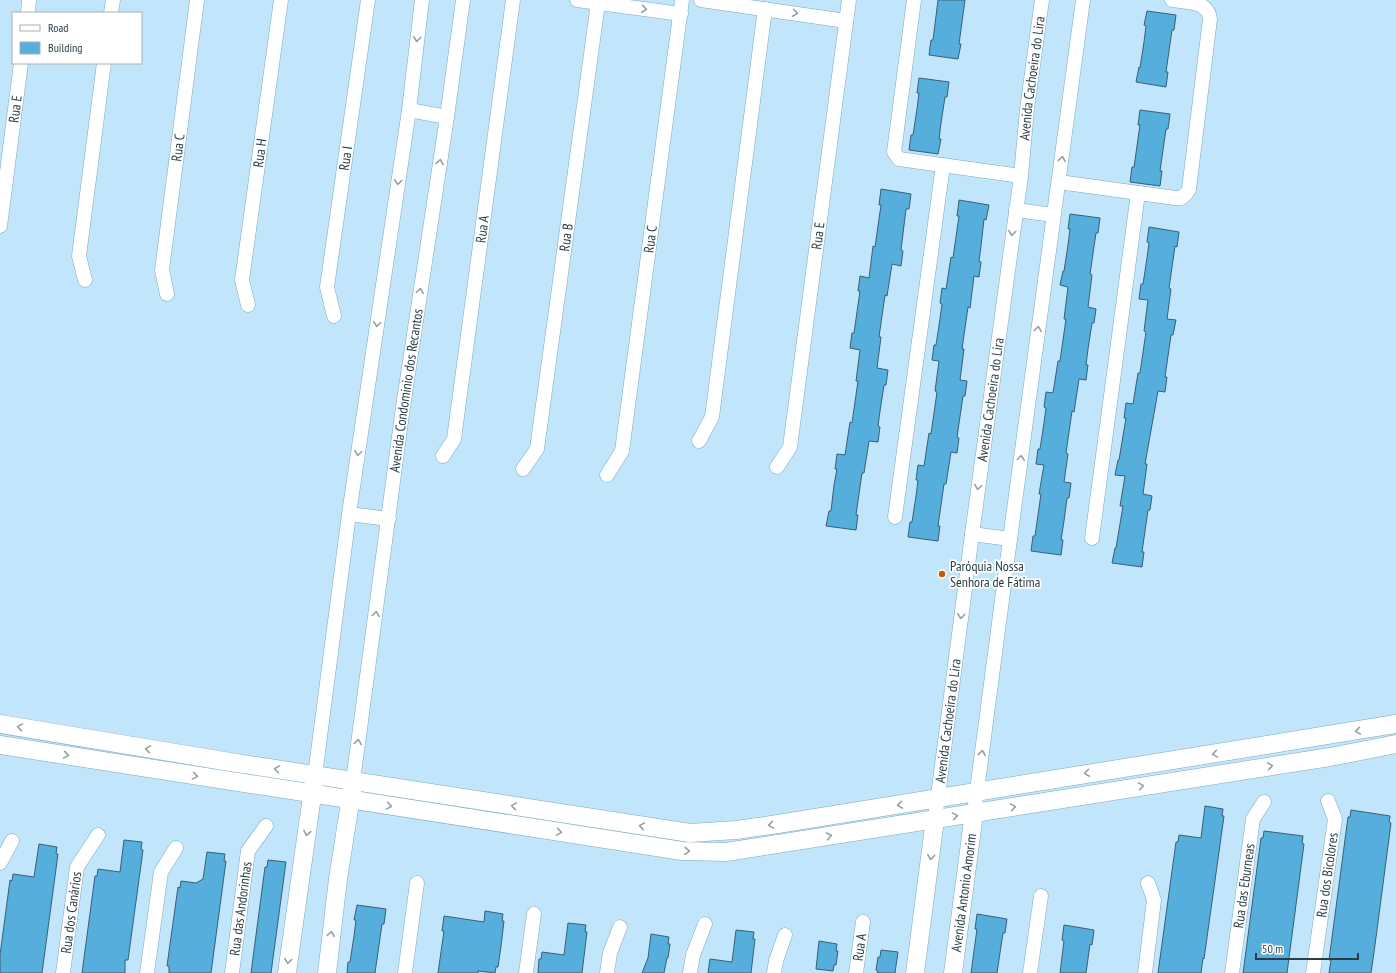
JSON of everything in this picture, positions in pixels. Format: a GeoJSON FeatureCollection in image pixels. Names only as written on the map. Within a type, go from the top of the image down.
{"type":"FeatureCollection","features":[{"type":"Feature","properties":{"kind":"street"},"geometry":{"type":"LineString","coordinates":[[28,12],[29,0]]}},
{"type":"Feature","properties":{"kind":"street"},"geometry":{"type":"LineString","coordinates":[[111,12],[113,0]]}},
{"type":"Feature","properties":{"kind":"street","name":"Rua C"},"geometry":{"type":"LineString","coordinates":[[167,294],[162,270],[197,0]]}},
{"type":"Feature","properties":{"kind":"street","name":"Rua H"},"geometry":{"type":"LineString","coordinates":[[248,305],[242,280],[281,0]]}},
{"type":"Feature","properties":{"kind":"street","name":"Rua I"},"geometry":{"type":"LineString","coordinates":[[334,316],[327,287],[368,0]]}},
{"type":"Feature","properties":{"kind":"street"},"geometry":{"type":"LineString","coordinates":[[287,973],[313,794],[350,514],[409,110],[422,0]]}},
{"type":"Feature","properties":{"kind":"street","name":"Avenida Condominio dos Recantos"},"geometry":{"type":"LineString","coordinates":[[353,781],[404,400],[447,117],[463,0]]}},
{"type":"Feature","properties":{"kind":"street","name":"Rua A"},"geometry":{"type":"LineString","coordinates":[[443,456],[454,439],[513,0]]}},
{"type":"Feature","properties":{"kind":"street"},"geometry":{"type":"LineString","coordinates":[[577,0],[598,3],[681,7]]}},
{"type":"Feature","properties":{"kind":"street"},"geometry":{"type":"LineString","coordinates":[[701,0],[846,21]]}},
{"type":"Feature","properties":{"kind":"street","name":"Rua E"},"geometry":{"type":"LineString","coordinates":[[777,467],[790,447],[849,0]]}},
{"type":"Feature","properties":{"kind":"street"},"geometry":{"type":"LineString","coordinates":[[914,0],[894,152],[899,159],[1021,176]]}},
{"type":"Feature","properties":{"kind":"street","name":"Avenida Cachoeira do Lira"},"geometry":{"type":"LineString","coordinates":[[935,819],[1021,176],[1027,109],[1042,0]]}},
{"type":"Feature","properties":{"kind":"street"},"geometry":{"type":"LineString","coordinates":[[974,813],[1083,0]]}},
{"type":"Feature","properties":{"kind":"street"},"geometry":{"type":"LineString","coordinates":[[1059,182],[1182,198],[1186,194],[1189,189],[1210,11],[1199,3],[1172,0]]}},
{"type":"Feature","properties":{"kind":"street","name":"Rua B"},"geometry":{"type":"LineString","coordinates":[[524,469],[537,449],[598,3]]}},
{"type":"Feature","properties":{"kind":"street","name":"Rua C"},"geometry":{"type":"LineString","coordinates":[[606,475],[622,451],[681,7]]}},
{"type":"Feature","properties":{"kind":"street"},"geometry":{"type":"LineString","coordinates":[[699,441],[712,417],[765,9]]}},
{"type":"Feature","properties":{"kind":"street","name":"Rua E"},"geometry":{"type":"LineString","coordinates":[[0,226],[21,64]]}},
{"type":"Feature","properties":{"kind":"street"},"geometry":{"type":"LineString","coordinates":[[85,280],[79,256],[104,64]]}},
{"type":"Feature","properties":{"kind":"street"},"geometry":{"type":"LineString","coordinates":[[409,110],[447,117]]}},
{"type":"Feature","properties":{"kind":"street"},"geometry":{"type":"LineString","coordinates":[[896,517],[943,165]]}},
{"type":"Feature","properties":{"kind":"street"},"geometry":{"type":"LineString","coordinates":[[1092,538],[1138,193]]}},
{"type":"Feature","properties":{"kind":"street"},"geometry":{"type":"LineString","coordinates":[[1016,210],[1054,215]]}},
{"type":"Feature","properties":{"kind":"street"},"geometry":{"type":"LineString","coordinates":[[350,514],[389,519]]}},
{"type":"Feature","properties":{"kind":"street"},"geometry":{"type":"LineString","coordinates":[[972,534],[1010,539]]}},
{"type":"Feature","properties":{"kind":"street"},"geometry":{"type":"LineString","coordinates":[[0,724],[315,775],[690,833],[736,830],[1396,724]]}},
{"type":"Feature","properties":{"kind":"street"},"geometry":{"type":"LineString","coordinates":[[0,745],[682,851],[726,852],[1330,757],[1396,744]]}},
{"type":"Feature","properties":{"kind":"street"},"geometry":{"type":"LineString","coordinates":[[326,973],[338,879],[353,781]]}},
{"type":"Feature","properties":{"kind":"street","name":"Rua dos Bicolores"},"geometry":{"type":"LineString","coordinates":[[1313,973],[1335,819],[1328,801]]}},
{"type":"Feature","properties":{"kind":"street","name":"Rua das Eburneas"},"geometry":{"type":"LineString","coordinates":[[1232,973],[1253,819],[1264,802]]}},
{"type":"Feature","properties":{"kind":"street","name":"Avenida Antonio Amorim"},"geometry":{"type":"LineString","coordinates":[[953,973],[974,813]]}},
{"type":"Feature","properties":{"kind":"street"},"geometry":{"type":"LineString","coordinates":[[915,973],[935,819]]}},
{"type":"Feature","properties":{"kind":"street","name":"Rua das Andorinhas"},"geometry":{"type":"LineString","coordinates":[[232,973],[248,851],[266,826]]}},
{"type":"Feature","properties":{"kind":"street","name":"Rua dos Canários"},"geometry":{"type":"LineString","coordinates":[[63,973],[77,867],[98,835]]}},
{"type":"Feature","properties":{"kind":"street"},"geometry":{"type":"LineString","coordinates":[[0,863],[12,841]]}},
{"type":"Feature","properties":{"kind":"street"},"geometry":{"type":"LineString","coordinates":[[146,973],[161,872],[176,848]]}},
{"type":"Feature","properties":{"kind":"street"},"geometry":{"type":"LineString","coordinates":[[405,973],[418,883]]}},
{"type":"Feature","properties":{"kind":"street"},"geometry":{"type":"LineString","coordinates":[[1145,973],[1154,900],[1148,883]]}},
{"type":"Feature","properties":{"kind":"street"},"geometry":{"type":"LineString","coordinates":[[1030,973],[1041,896]]}},
{"type":"Feature","properties":{"kind":"street"},"geometry":{"type":"LineString","coordinates":[[526,973],[534,914]]}},
{"type":"Feature","properties":{"kind":"street","name":"Rua A"},"geometry":{"type":"LineString","coordinates":[[856,973],[863,922]]}},
{"type":"Feature","properties":{"kind":"street"},"geometry":{"type":"LineString","coordinates":[[690,973],[693,955],[705,924]]}},
{"type":"Feature","properties":{"kind":"street"},"geometry":{"type":"LineString","coordinates":[[607,973],[610,953],[620,927]]}},
{"type":"Feature","properties":{"kind":"street"},"geometry":{"type":"LineString","coordinates":[[774,973],[776,961],[785,935]]}},
{"type":"Feature","properties":{"kind":"building"},"geometry":{"type":"Polygon","coordinates":[[[938,0],[965,0],[959,44],[961,44],[958,59],[929,55],[931,40],[933,40],[938,0]]]}},
{"type":"Feature","properties":{"kind":"building"},"geometry":{"type":"Polygon","coordinates":[[[1147,11],[1176,15],[1174,30],[1172,30],[1166,72],[1168,72],[1166,87],[1136,82],[1139,67],[1140,68],[1146,26],[1144,25],[1147,11]]]}},
{"type":"Feature","properties":{"kind":"building"},"geometry":{"type":"Polygon","coordinates":[[[919,78],[949,82],[941,123],[939,139],[941,139],[938,154],[909,150],[917,109],[919,78]]]}},
{"type":"Feature","properties":{"kind":"building"},"geometry":{"type":"Polygon","coordinates":[[[1140,110],[1170,114],[1168,129],[1166,129],[1160,171],[1162,171],[1160,186],[1130,182],[1132,167],[1134,167],[1140,125],[1138,125],[1140,110]]]}},
{"type":"Feature","properties":{"kind":"building"},"geometry":{"type":"Polygon","coordinates":[[[881,189],[911,194],[909,209],[906,209],[901,250],[903,251],[901,266],[892,264],[887,296],[885,295],[879,337],[881,337],[877,368],[888,370],[880,411],[878,442],[869,441],[864,473],[862,473],[856,515],[858,515],[856,530],[826,526],[829,511],[831,511],[837,469],[835,469],[837,454],[845,455],[850,422],[852,423],[858,381],[856,381],[860,350],[850,348],[852,333],[854,333],[860,291],[858,291],[860,276],[869,278],[873,246],[875,247],[881,205],[879,205],[881,189]]]}},
{"type":"Feature","properties":{"kind":"building"},"geometry":{"type":"Polygon","coordinates":[[[959,200],[989,205],[986,220],[984,219],[979,261],[981,262],[979,277],[974,276],[970,308],[968,307],[962,349],[964,349],[960,380],[967,381],[965,396],[963,396],[957,437],[959,438],[957,453],[951,452],[946,484],[944,484],[938,526],[940,526],[938,541],[908,537],[916,496],[918,465],[924,466],[929,433],[931,434],[937,392],[935,391],[939,361],[932,360],[940,319],[942,288],[946,289],[951,257],[953,258],[959,216],[957,216],[959,200]]]}},
{"type":"Feature","properties":{"kind":"building"},"geometry":{"type":"Polygon","coordinates":[[[1070,214],[1100,218],[1098,233],[1096,233],[1090,274],[1092,275],[1088,307],[1096,309],[1088,349],[1086,380],[1079,379],[1074,412],[1072,411],[1066,453],[1068,454],[1064,482],[1071,483],[1069,498],[1067,498],[1061,540],[1063,540],[1061,555],[1031,551],[1033,536],[1035,536],[1041,494],[1039,494],[1044,465],[1036,464],[1044,423],[1046,392],[1053,393],[1058,361],[1060,361],[1066,319],[1064,319],[1068,287],[1060,285],[1068,245],[1070,214]]]}},
{"type":"Feature","properties":{"kind":"building"},"geometry":{"type":"Polygon","coordinates":[[[1149,227],[1179,232],[1177,247],[1175,246],[1169,288],[1171,289],[1167,319],[1176,320],[1173,335],[1171,335],[1165,377],[1167,377],[1165,392],[1158,391],[1145,464],[1147,464],[1143,494],[1152,496],[1150,510],[1148,510],[1142,552],[1144,552],[1142,567],[1112,563],[1123,506],[1120,506],[1125,476],[1115,475],[1126,418],[1124,418],[1126,403],[1133,404],[1138,373],[1140,373],[1146,332],[1144,331],[1148,300],[1139,299],[1147,258],[1149,227]]]}},
{"type":"Feature","properties":{"kind":"building"},"geometry":{"type":"Polygon","coordinates":[[[1205,806],[1223,809],[1222,816],[1224,816],[1201,973],[1158,973],[1176,842],[1178,842],[1179,835],[1201,838],[1205,806]]]}},
{"type":"Feature","properties":{"kind":"building"},"geometry":{"type":"Polygon","coordinates":[[[1351,810],[1390,816],[1389,822],[1391,823],[1375,945],[1371,973],[1329,973],[1331,960],[1329,960],[1348,817],[1350,817],[1351,810]]]}},
{"type":"Feature","properties":{"kind":"building"},"geometry":{"type":"Polygon","coordinates":[[[1264,831],[1303,836],[1302,843],[1304,844],[1287,973],[1243,973],[1261,838],[1263,838],[1264,831]]]}},
{"type":"Feature","properties":{"kind":"building"},"geometry":{"type":"Polygon","coordinates":[[[124,840],[142,842],[141,849],[143,850],[128,960],[125,960],[125,973],[82,973],[95,876],[97,876],[98,869],[120,872],[124,840]]]}},
{"type":"Feature","properties":{"kind":"building"},"geometry":{"type":"Polygon","coordinates":[[[39,844],[57,847],[56,854],[58,854],[42,973],[0,973],[0,955],[10,880],[12,881],[13,874],[34,877],[39,844]]]}},
{"type":"Feature","properties":{"kind":"building"},"geometry":{"type":"Polygon","coordinates":[[[207,852],[225,854],[224,861],[226,861],[211,973],[169,973],[169,966],[167,966],[178,887],[180,888],[181,881],[196,883],[203,879],[207,852]]]}},
{"type":"Feature","properties":{"kind":"building"},"geometry":{"type":"Polygon","coordinates":[[[268,860],[286,862],[271,973],[251,973],[265,867],[267,867],[268,860]]]}},
{"type":"Feature","properties":{"kind":"building"},"geometry":{"type":"Polygon","coordinates":[[[357,905],[386,909],[384,924],[382,924],[375,973],[347,973],[354,936],[356,920],[354,920],[357,905]]]}},
{"type":"Feature","properties":{"kind":"building"},"geometry":{"type":"Polygon","coordinates":[[[485,911],[503,914],[502,921],[504,921],[501,946],[498,967],[496,967],[495,973],[478,971],[478,973],[438,973],[444,931],[442,931],[444,916],[484,922],[485,911]]]}},
{"type":"Feature","properties":{"kind":"building"},"geometry":{"type":"Polygon","coordinates":[[[977,914],[1007,919],[1005,933],[1003,933],[997,973],[971,973],[977,929],[975,929],[977,914]]]}},
{"type":"Feature","properties":{"kind":"building"},"geometry":{"type":"Polygon","coordinates":[[[568,923],[586,925],[585,932],[587,932],[582,973],[538,973],[539,959],[541,959],[542,952],[564,955],[568,923]]]}},
{"type":"Feature","properties":{"kind":"building"},"geometry":{"type":"Polygon","coordinates":[[[1064,925],[1094,930],[1092,945],[1090,944],[1086,973],[1060,973],[1064,941],[1062,940],[1064,925]]]}},
{"type":"Feature","properties":{"kind":"building"},"geometry":{"type":"Polygon","coordinates":[[[736,930],[754,932],[753,939],[755,939],[751,973],[708,973],[710,959],[732,962],[736,930]]]}},
{"type":"Feature","properties":{"kind":"building"},"geometry":{"type":"Polygon","coordinates":[[[651,934],[669,937],[668,944],[670,944],[664,973],[642,973],[648,958],[651,934]]]}},
{"type":"Feature","properties":{"kind":"building"},"geometry":{"type":"Polygon","coordinates":[[[819,941],[837,944],[836,951],[838,951],[836,965],[834,965],[833,971],[816,969],[819,941]]]}},
{"type":"Feature","properties":{"kind":"building"},"geometry":{"type":"Polygon","coordinates":[[[881,950],[898,952],[895,973],[877,973],[878,957],[880,957],[881,950]]]}},
{"type":"Feature","properties":{"kind":"place","name":"Paróquia Nossa Senhora de Fátima"},"geometry":{"type":"Point","coordinates":[942,574]}}]}
